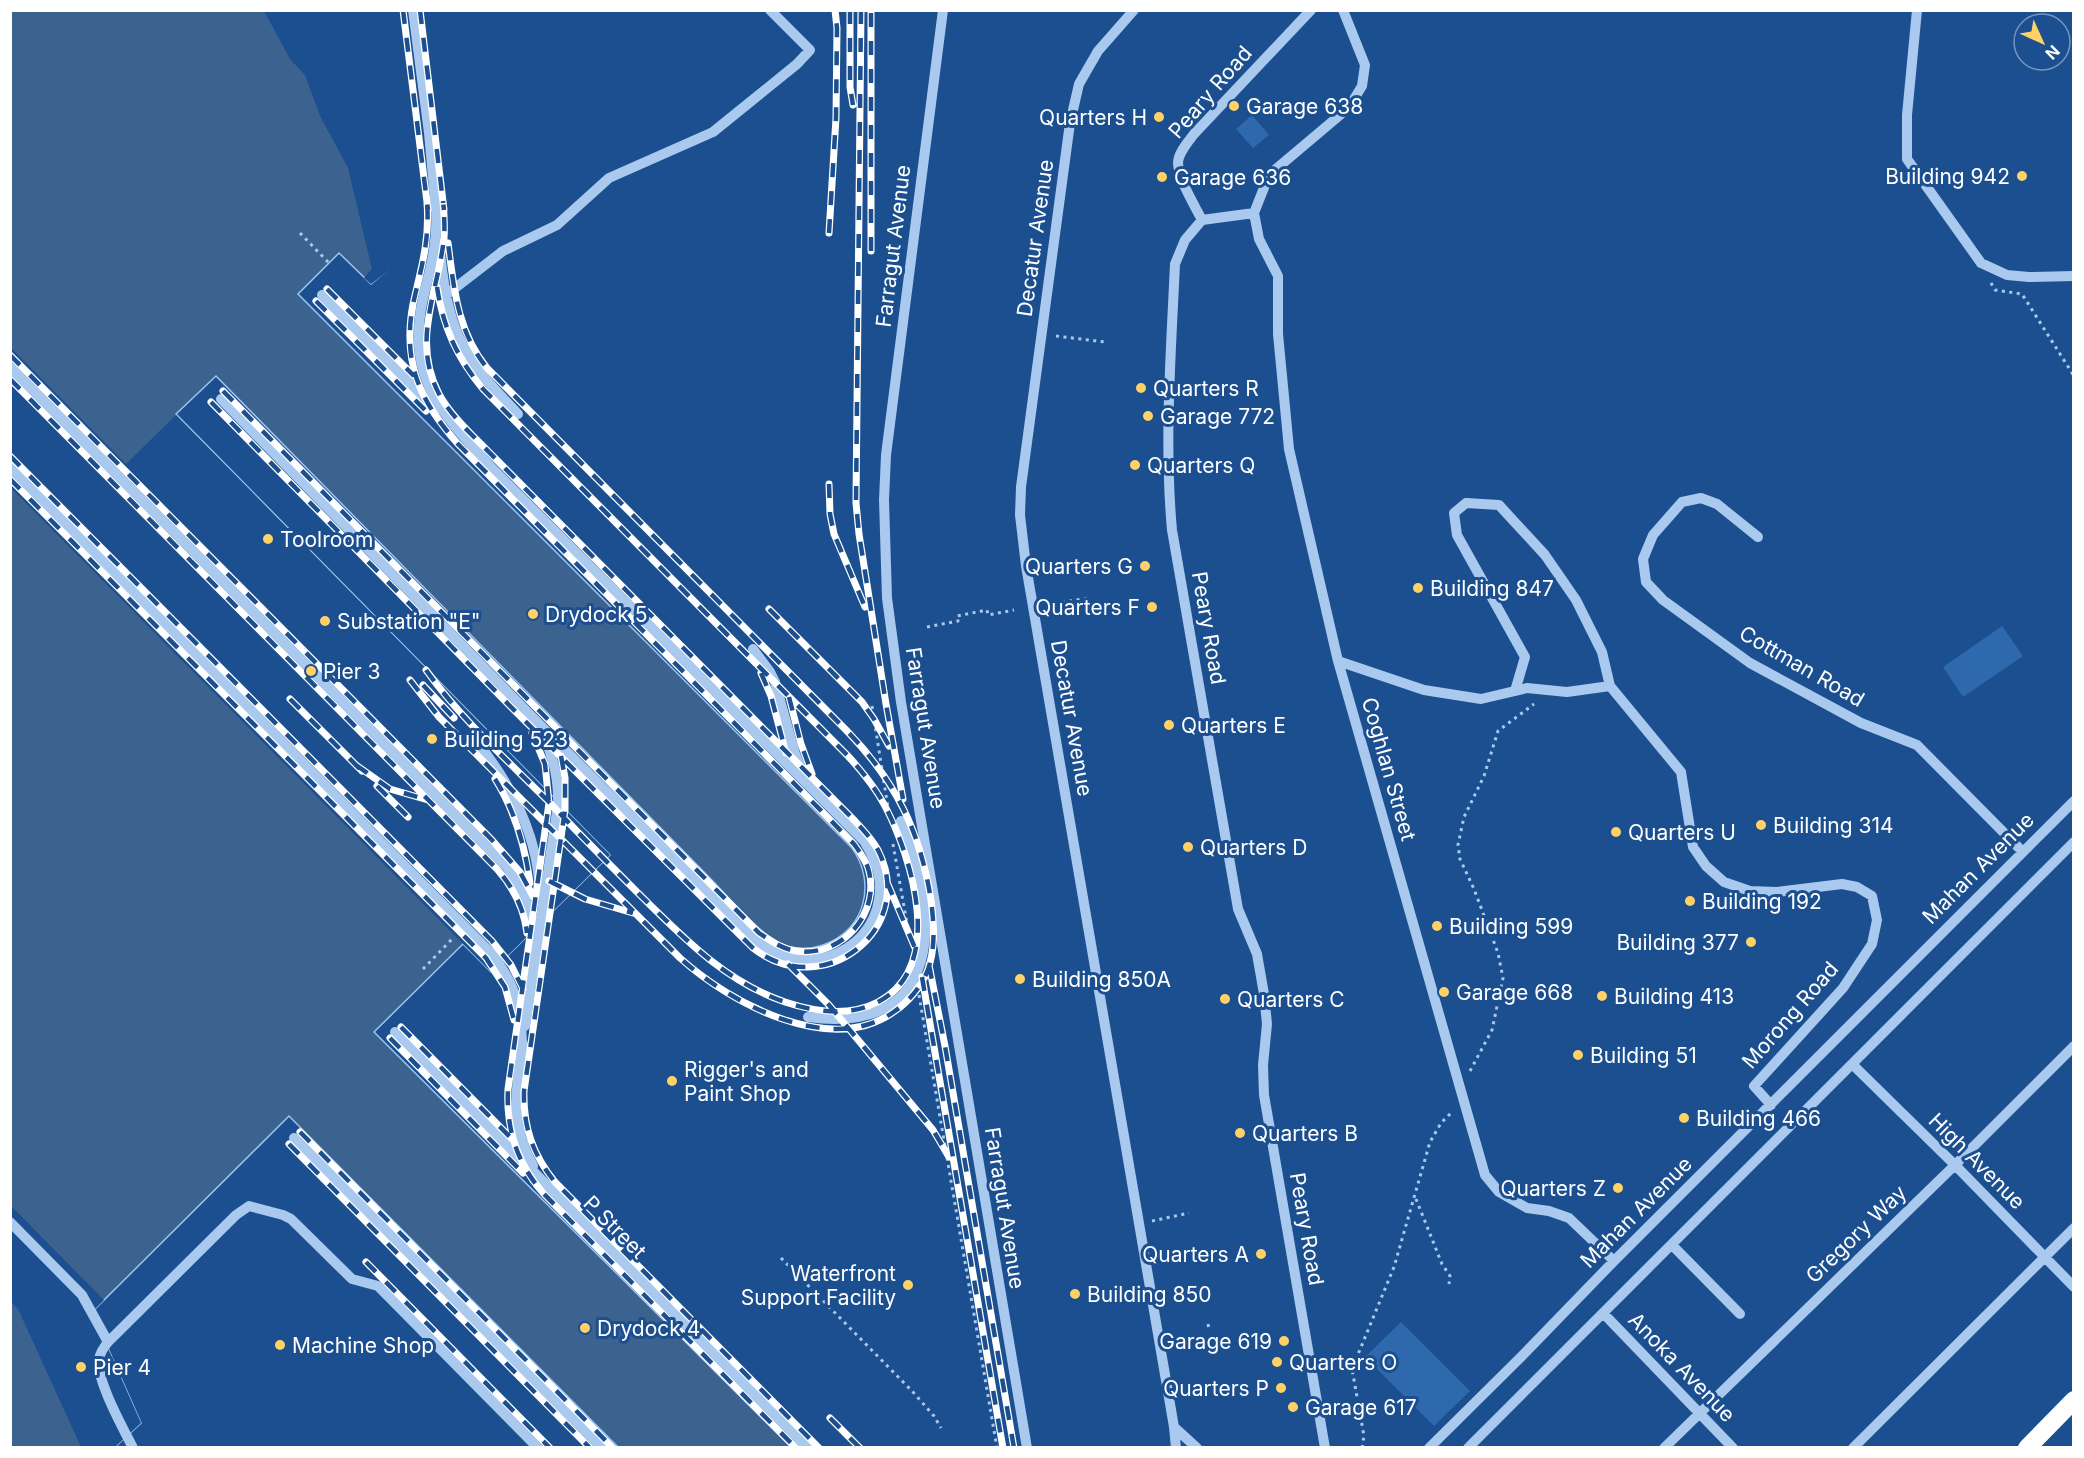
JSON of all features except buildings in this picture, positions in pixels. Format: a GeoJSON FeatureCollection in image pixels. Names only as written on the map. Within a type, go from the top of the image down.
{"type":"FeatureCollection","features":[{"type":"Feature","properties":{"kind":"highway"},"geometry":{"type":"LineString","coordinates":[[2027,1448],[2073,1400]]}},
{"type":"Feature","properties":{"kind":"street"},"geometry":{"type":"LineString","coordinates":[[413,10],[446,296],[455,329],[470,358],[489,383],[519,414]]}},
{"type":"Feature","properties":{"kind":"street"},"geometry":{"type":"LineString","coordinates":[[446,296],[503,251],[557,225],[609,178],[712,132],[796,64],[810,51],[770,10]]}},
{"type":"Feature","properties":{"kind":"street","name":"Farragut Avenue"},"geometry":{"type":"LineString","coordinates":[[943,10],[886,455],[884,500],[887,598],[901,702],[1027,1448]]}},
{"type":"Feature","properties":{"kind":"street","name":"Decatur Avenue"},"geometry":{"type":"LineString","coordinates":[[1134,10],[1098,51],[1079,84],[1070,123],[1021,487],[1020,515],[1026,566],[1176,1448]]}},
{"type":"Feature","properties":{"kind":"street","name":"Peary Road"},"geometry":{"type":"LineString","coordinates":[[1311,10],[1194,134],[1183,149],[1178,162],[1185,187],[1202,220],[1185,240],[1175,264],[1168,440],[1170,510],[1238,909],[1257,954],[1264,994],[1267,1024],[1263,1065],[1264,1095],[1325,1448]]}},
{"type":"Feature","properties":{"kind":"street"},"geometry":{"type":"LineString","coordinates":[[1202,220],[1254,213],[1269,175],[1352,104],[1362,86],[1365,65],[1343,10]]}},
{"type":"Feature","properties":{"kind":"street"},"geometry":{"type":"LineString","coordinates":[[1917,10],[1907,115],[1907,159],[1981,263],[2007,274],[2029,277],[2073,276]]}},
{"type":"Feature","properties":{"kind":"street"},"geometry":{"type":"LineString","coordinates":[[436,204],[435,240],[421,309],[418,349],[422,370],[431,393],[439,408],[464,437]]}},
{"type":"Feature","properties":{"kind":"street","name":"Coghlan Street"},"geometry":{"type":"LineString","coordinates":[[1254,213],[1259,239],[1278,276],[1278,334],[1289,449],[1338,661],[1485,1175],[1499,1192],[1527,1208],[1549,1211],[1569,1218],[1614,1261]]}},
{"type":"Feature","properties":{"kind":"street"},"geometry":{"type":"LineString","coordinates":[[221,399],[534,719],[757,941],[781,956],[801,960],[833,956],[854,942],[870,923],[880,884],[876,864],[864,841],[322,295]]}},
{"type":"Feature","properties":{"kind":"street"},"geometry":{"type":"LineString","coordinates":[[10,367],[506,866],[521,887],[530,908],[536,952]]}},
{"type":"Feature","properties":{"kind":"street"},"geometry":{"type":"LineString","coordinates":[[10,467],[492,954],[509,978],[516,995],[521,1017],[522,1049]]}},
{"type":"Feature","properties":{"kind":"street","name":"Cottman Road"},"geometry":{"type":"LineString","coordinates":[[1758,537],[1717,504],[1701,498],[1682,502],[1653,535],[1643,559],[1646,582],[1663,600],[1750,663],[1861,723],[1917,745],[2022,850]]}},
{"type":"Feature","properties":{"kind":"street"},"geometry":{"type":"LineString","coordinates":[[1338,661],[1424,690],[1481,699],[1515,691],[1527,688],[1567,692],[1610,687],[1602,652],[1576,600],[1545,555],[1499,505],[1466,503],[1454,513],[1457,535],[1525,657],[1515,691]]}},
{"type":"Feature","properties":{"kind":"street"},"geometry":{"type":"LineString","coordinates":[[753,649],[775,682],[799,765],[816,794]]}},
{"type":"Feature","properties":{"kind":"street","name":"Morong Road"},"geometry":{"type":"LineString","coordinates":[[1610,687],[1681,772],[1693,847],[1706,866],[1724,882],[1750,891],[1777,892],[1842,884],[1857,887],[1872,896],[1877,920],[1872,944],[1843,988],[1754,1086],[1771,1105]]}},
{"type":"Feature","properties":{"kind":"street"},"geometry":{"type":"LineString","coordinates":[[534,719],[550,750],[558,787],[557,811],[515,1102],[519,1133],[534,1168],[554,1193]]}},
{"type":"Feature","properties":{"kind":"street"},"geometry":{"type":"LineString","coordinates":[[476,741],[501,774],[517,802],[527,828],[538,876],[541,908],[539,932]]}},
{"type":"Feature","properties":{"kind":"street","name":"Mahan Avenue"},"geometry":{"type":"LineString","coordinates":[[1429,1448],[2073,801]]}},
{"type":"Feature","properties":{"kind":"street"},"geometry":{"type":"LineString","coordinates":[[919,876],[921,818]]}},
{"type":"Feature","properties":{"kind":"street"},"geometry":{"type":"LineString","coordinates":[[808,1017],[842,1020],[875,1014],[904,994],[916,976],[925,951],[925,914],[919,876],[910,843],[895,822]]}},
{"type":"Feature","properties":{"kind":"street"},"geometry":{"type":"LineString","coordinates":[[1468,1448],[2073,842]]}},
{"type":"Feature","properties":{"kind":"street"},"geometry":{"type":"LineString","coordinates":[[925,914],[945,963]]}},
{"type":"Feature","properties":{"kind":"street","name":"P Street"},"geometry":{"type":"LineString","coordinates":[[395,1032],[808,1448]]}},
{"type":"Feature","properties":{"kind":"street","name":"Gregory Way"},"geometry":{"type":"LineString","coordinates":[[1664,1448],[1955,1165],[2073,1046]]}},
{"type":"Feature","properties":{"kind":"street","name":"High Avenue"},"geometry":{"type":"LineString","coordinates":[[1852,1064],[1955,1165],[2073,1287]]}},
{"type":"Feature","properties":{"kind":"street"},"geometry":{"type":"LineString","coordinates":[[294,1138],[602,1448]]}},
{"type":"Feature","properties":{"kind":"street"},"geometry":{"type":"LineString","coordinates":[[133,1448],[101,1380],[99,1357],[108,1342],[236,1215],[249,1206],[291,1219],[352,1279],[378,1286],[538,1448]]}},
{"type":"Feature","properties":{"kind":"street"},"geometry":{"type":"LineString","coordinates":[[10,1222],[81,1295],[108,1342]]}},
{"type":"Feature","properties":{"kind":"street"},"geometry":{"type":"LineString","coordinates":[[1852,1448],[2073,1228]]}},
{"type":"Feature","properties":{"kind":"street"},"geometry":{"type":"LineString","coordinates":[[1671,1245],[1740,1314]]}},
{"type":"Feature","properties":{"kind":"street","name":"Anoka Avenue"},"geometry":{"type":"LineString","coordinates":[[1604,1314],[1733,1448]]}},
{"type":"Feature","properties":{"kind":"street"},"geometry":{"type":"LineString","coordinates":[[1174,1426],[1197,1448]]}},
{"type":"Feature","properties":{"kind":"path"},"geometry":{"type":"LineString","coordinates":[[300,233],[329,263]]}},
{"type":"Feature","properties":{"kind":"path"},"geometry":{"type":"LineString","coordinates":[[1981,263],[1995,290],[2022,294],[2073,376]]}},
{"type":"Feature","properties":{"kind":"path"},"geometry":{"type":"LineString","coordinates":[[1055,336],[1105,342]]}},
{"type":"Feature","properties":{"kind":"path"},"geometry":{"type":"LineString","coordinates":[[1047,605],[1089,598]]}},
{"type":"Feature","properties":{"kind":"path"},"geometry":{"type":"LineString","coordinates":[[927,627],[958,621],[957,616],[987,610],[988,615],[1014,610]]}},
{"type":"Feature","properties":{"kind":"path"},"geometry":{"type":"LineString","coordinates":[[872,706],[895,822]]}},
{"type":"Feature","properties":{"kind":"path"},"geometry":{"type":"LineString","coordinates":[[893,842],[910,942]]}},
{"type":"Feature","properties":{"kind":"path"},"geometry":{"type":"LineString","coordinates":[[423,969],[455,935]]}},
{"type":"Feature","properties":{"kind":"path"},"geometry":{"type":"LineString","coordinates":[[916,976],[998,1448]]}},
{"type":"Feature","properties":{"kind":"path"},"geometry":{"type":"LineString","coordinates":[[1415,1197],[1442,1264],[1450,1276],[1449,1284]]}},
{"type":"Feature","properties":{"kind":"path"},"geometry":{"type":"LineString","coordinates":[[1147,1222],[1189,1213]]}},
{"type":"Feature","properties":{"kind":"path"},"geometry":{"type":"LineString","coordinates":[[781,1258],[912,1391],[934,1416],[940,1428]]}},
{"type":"Feature","properties":{"kind":"path"},"geometry":{"type":"LineString","coordinates":[[1208,1324],[1209,1329]]}},
{"type":"Feature","properties":{"kind":"shaded area"},"geometry":{"type":"Polygon","coordinates":[[[10,11],[293,11],[388,270],[371,284],[339,253],[298,294],[852,848],[860,862],[865,890],[863,904],[849,929],[823,945],[805,948],[787,946],[766,934],[216,376],[176,414],[610,855],[491,972],[463,944],[374,1032],[791,1447],[618,1447],[289,1116],[92,1312],[141,1423],[115,1447],[11,1447],[10,11]]]}},
{"type":"Feature","properties":{"kind":"shaded area"},"geometry":{"type":"Polygon","coordinates":[[[1252,115],[1269,135],[1253,148],[1236,129],[1252,115]]]}},
{"type":"Feature","properties":{"kind":"shaded area"},"geometry":{"type":"Polygon","coordinates":[[[2002,626],[2023,656],[1963,697],[1943,667],[2002,626]]]}},
{"type":"Feature","properties":{"kind":"shaded area"},"geometry":{"type":"Polygon","coordinates":[[[1401,1322],[1470,1391],[1434,1426],[1365,1357],[1401,1322]]]}},
{"type":"Feature","properties":{"kind":"pier"},"geometry":{"type":"Polygon","coordinates":[[[296,10],[379,174],[391,269],[371,284],[364,278],[372,269],[348,168],[320,116],[305,75],[290,59],[264,11],[296,10]]]}},
{"type":"Feature","properties":{"kind":"pier","name":"Pier 3"},"geometry":{"type":"Polygon","coordinates":[[[11,348],[126,464],[176,415],[610,855],[491,972],[10,487],[11,348]]]}},
{"type":"Feature","properties":{"kind":"pier","name":"Pier 4"},"geometry":{"type":"Polygon","coordinates":[[[11,1206],[104,1300],[92,1312],[141,1423],[115,1447],[81,1447],[18,1309],[10,1301],[11,1206]]]}},
{"type":"Feature","properties":{"kind":"railway"},"geometry":{"type":"LineString","coordinates":[[403,10],[428,210]]}},
{"type":"Feature","properties":{"kind":"railway"},"geometry":{"type":"LineString","coordinates":[[420,10],[444,210]]}},
{"type":"Feature","properties":{"kind":"railway"},"geometry":{"type":"LineString","coordinates":[[829,233],[836,118],[837,28],[835,10]]}},
{"type":"Feature","properties":{"kind":"railway"},"geometry":{"type":"LineString","coordinates":[[850,10],[850,87],[853,105]]}},
{"type":"Feature","properties":{"kind":"railway"},"geometry":{"type":"LineString","coordinates":[[861,10],[856,503],[859,534],[903,799]]}},
{"type":"Feature","properties":{"kind":"railway"},"geometry":{"type":"LineString","coordinates":[[871,10],[871,251]]}},
{"type":"Feature","properties":{"kind":"railway"},"geometry":{"type":"LineString","coordinates":[[211,402],[513,709],[753,948],[780,963],[808,967],[834,962],[857,949],[874,930],[885,906],[887,879],[878,850],[870,838],[467,429],[449,410],[439,394],[427,355],[427,335],[444,238],[443,201]]}},
{"type":"Feature","properties":{"kind":"railway"},"geometry":{"type":"LineString","coordinates":[[223,391],[759,933],[786,948],[796,951],[813,951],[829,947],[854,929],[864,915],[871,884],[867,865],[854,844],[458,444],[433,412],[417,380],[410,345],[413,304],[426,242],[427,203]]}},
{"type":"Feature","properties":{"kind":"railway"},"geometry":{"type":"LineString","coordinates":[[410,680],[439,717],[680,958],[726,992],[782,1019],[812,1027],[841,1029],[869,1024],[895,1011],[921,983],[930,963],[933,945],[931,900],[913,830],[880,770],[848,732],[487,368],[469,339],[458,308],[448,243]]}},
{"type":"Feature","properties":{"kind":"railway"},"geometry":{"type":"LineString","coordinates":[[426,670],[469,722],[604,859],[688,941],[724,970],[763,993],[785,1002],[820,1010],[844,1011],[867,1007],[878,1002],[899,986],[912,964],[917,938],[917,910],[913,882],[905,854],[877,792],[847,755],[483,389],[466,366],[452,341],[437,287]]}},
{"type":"Feature","properties":{"kind":"railway"},"geometry":{"type":"LineString","coordinates":[[327,289],[414,376]]}},
{"type":"Feature","properties":{"kind":"railway"},"geometry":{"type":"LineString","coordinates":[[316,301],[426,411]]}},
{"type":"Feature","properties":{"kind":"railway"},"geometry":{"type":"LineString","coordinates":[[10,355],[492,840],[520,872],[534,898]]}},
{"type":"Feature","properties":{"kind":"railway"},"geometry":{"type":"LineString","coordinates":[[10,379],[497,869],[517,898],[527,933]]}},
{"type":"Feature","properties":{"kind":"railway"},"geometry":{"type":"LineString","coordinates":[[10,456],[492,941],[511,965],[523,989]]}},
{"type":"Feature","properties":{"kind":"railway"},"geometry":{"type":"LineString","coordinates":[[10,479],[486,958],[505,987],[514,1020]]}},
{"type":"Feature","properties":{"kind":"railway"},"geometry":{"type":"LineString","coordinates":[[829,484],[830,514],[834,534],[865,607]]}},
{"type":"Feature","properties":{"kind":"railway"},"geometry":{"type":"LineString","coordinates":[[769,609],[862,702],[889,746]]}},
{"type":"Feature","properties":{"kind":"railway"},"geometry":{"type":"LineString","coordinates":[[761,673],[771,696],[786,753]]}},
{"type":"Feature","properties":{"kind":"railway"},"geometry":{"type":"LineString","coordinates":[[423,685],[454,718]]}},
{"type":"Feature","properties":{"kind":"railway"},"geometry":{"type":"LineString","coordinates":[[789,697],[801,744],[812,774]]}},
{"type":"Feature","properties":{"kind":"railway"},"geometry":{"type":"LineString","coordinates":[[290,699],[362,771]]}},
{"type":"Feature","properties":{"kind":"railway"},"geometry":{"type":"LineString","coordinates":[[532,733],[545,764],[549,803],[508,1089],[509,1118],[515,1145],[527,1171],[544,1194],[796,1448]]}},
{"type":"Feature","properties":{"kind":"railway"},"geometry":{"type":"LineString","coordinates":[[561,756],[565,778],[565,810],[524,1091],[525,1117],[535,1151],[555,1182],[819,1448]]}},
{"type":"Feature","properties":{"kind":"railway"},"geometry":{"type":"LineString","coordinates":[[356,765],[390,789],[428,800]]}},
{"type":"Feature","properties":{"kind":"railway"},"geometry":{"type":"LineString","coordinates":[[495,779],[518,829],[530,883]]}},
{"type":"Feature","properties":{"kind":"railway"},"geometry":{"type":"LineString","coordinates":[[377,786],[408,817]]}},
{"type":"Feature","properties":{"kind":"railway"},"geometry":{"type":"LineString","coordinates":[[549,881],[585,899],[633,913]]}},
{"type":"Feature","properties":{"kind":"railway"},"geometry":{"type":"LineString","coordinates":[[887,882],[915,948]]}},
{"type":"Feature","properties":{"kind":"railway"},"geometry":{"type":"LineString","coordinates":[[788,964],[829,1005],[933,1130],[949,1157]]}},
{"type":"Feature","properties":{"kind":"railway"},"geometry":{"type":"LineString","coordinates":[[929,965],[1014,1448]]}},
{"type":"Feature","properties":{"kind":"railway"},"geometry":{"type":"LineString","coordinates":[[922,977],[1003,1448]]}},
{"type":"Feature","properties":{"kind":"railway"},"geometry":{"type":"LineString","coordinates":[[401,1027],[511,1138]]}},
{"type":"Feature","properties":{"kind":"railway"},"geometry":{"type":"LineString","coordinates":[[390,1038],[523,1173]]}},
{"type":"Feature","properties":{"kind":"railway"},"geometry":{"type":"LineString","coordinates":[[300,1132],[613,1448]]}},
{"type":"Feature","properties":{"kind":"railway"},"geometry":{"type":"LineString","coordinates":[[289,1144],[590,1448]]}},
{"type":"Feature","properties":{"kind":"railway"},"geometry":{"type":"LineString","coordinates":[[366,1262],[550,1448]]}},
{"type":"Feature","properties":{"kind":"railway"},"geometry":{"type":"LineString","coordinates":[[830,1418],[860,1448]]}},
{"type":"Feature","properties":{"kind":"place","name":"Garage 638"},"geometry":{"type":"Point","coordinates":[1234,106]}},
{"type":"Feature","properties":{"kind":"place","name":"Quarters H"},"geometry":{"type":"Point","coordinates":[1159,117]}},
{"type":"Feature","properties":{"kind":"place","name":"Building 942"},"geometry":{"type":"Point","coordinates":[2022,176]}},
{"type":"Feature","properties":{"kind":"place","name":"Garage 636"},"geometry":{"type":"Point","coordinates":[1162,177]}},
{"type":"Feature","properties":{"kind":"place","name":"Quarters R"},"geometry":{"type":"Point","coordinates":[1141,388]}},
{"type":"Feature","properties":{"kind":"place","name":"Garage 772"},"geometry":{"type":"Point","coordinates":[1148,416]}},
{"type":"Feature","properties":{"kind":"place","name":"Quarters Q"},"geometry":{"type":"Point","coordinates":[1135,465]}},
{"type":"Feature","properties":{"kind":"place","name":"Toolroom"},"geometry":{"type":"Point","coordinates":[268,539]}},
{"type":"Feature","properties":{"kind":"place","name":"Quarters G"},"geometry":{"type":"Point","coordinates":[1145,566]}},
{"type":"Feature","properties":{"kind":"place","name":"Building 847"},"geometry":{"type":"Point","coordinates":[1418,588]}},
{"type":"Feature","properties":{"kind":"place","name":"Quarters F"},"geometry":{"type":"Point","coordinates":[1152,607]}},
{"type":"Feature","properties":{"kind":"place","name":"Drydock 5"},"geometry":{"type":"Point","coordinates":[533,614]}},
{"type":"Feature","properties":{"kind":"place","name":"Substation \"E\""},"geometry":{"type":"Point","coordinates":[325,621]}},
{"type":"Feature","properties":{"kind":"place","name":"Pier 3"},"geometry":{"type":"Point","coordinates":[311,671]}},
{"type":"Feature","properties":{"kind":"place","name":"Quarters E"},"geometry":{"type":"Point","coordinates":[1169,725]}},
{"type":"Feature","properties":{"kind":"place","name":"Building 523"},"geometry":{"type":"Point","coordinates":[432,739]}},
{"type":"Feature","properties":{"kind":"place","name":"Building 314"},"geometry":{"type":"Point","coordinates":[1761,825]}},
{"type":"Feature","properties":{"kind":"place","name":"Quarters U"},"geometry":{"type":"Point","coordinates":[1616,832]}},
{"type":"Feature","properties":{"kind":"place","name":"Quarters D"},"geometry":{"type":"Point","coordinates":[1188,847]}},
{"type":"Feature","properties":{"kind":"place","name":"Building 192"},"geometry":{"type":"Point","coordinates":[1690,901]}},
{"type":"Feature","properties":{"kind":"place","name":"Building 599"},"geometry":{"type":"Point","coordinates":[1437,926]}},
{"type":"Feature","properties":{"kind":"place","name":"Building 377"},"geometry":{"type":"Point","coordinates":[1751,942]}},
{"type":"Feature","properties":{"kind":"place","name":"Building 850A"},"geometry":{"type":"Point","coordinates":[1020,979]}},
{"type":"Feature","properties":{"kind":"place","name":"Garage 668"},"geometry":{"type":"Point","coordinates":[1444,992]}},
{"type":"Feature","properties":{"kind":"place","name":"Building 413"},"geometry":{"type":"Point","coordinates":[1602,996]}},
{"type":"Feature","properties":{"kind":"place","name":"Quarters C"},"geometry":{"type":"Point","coordinates":[1225,999]}},
{"type":"Feature","properties":{"kind":"place","name":"Building 51"},"geometry":{"type":"Point","coordinates":[1578,1055]}},
{"type":"Feature","properties":{"kind":"place","name":"Rigger's and Paint Shop"},"geometry":{"type":"Point","coordinates":[672,1081]}},
{"type":"Feature","properties":{"kind":"place","name":"Building 466"},"geometry":{"type":"Point","coordinates":[1684,1118]}},
{"type":"Feature","properties":{"kind":"place","name":"Quarters B"},"geometry":{"type":"Point","coordinates":[1240,1133]}},
{"type":"Feature","properties":{"kind":"place","name":"Quarters Z"},"geometry":{"type":"Point","coordinates":[1618,1188]}},
{"type":"Feature","properties":{"kind":"place","name":"Quarters A"},"geometry":{"type":"Point","coordinates":[1261,1254]}},
{"type":"Feature","properties":{"kind":"place","name":"Waterfront Support Facility"},"geometry":{"type":"Point","coordinates":[908,1285]}},
{"type":"Feature","properties":{"kind":"place","name":"Building 850"},"geometry":{"type":"Point","coordinates":[1075,1294]}},
{"type":"Feature","properties":{"kind":"place","name":"Drydock 4"},"geometry":{"type":"Point","coordinates":[585,1328]}},
{"type":"Feature","properties":{"kind":"place","name":"Garage 619"},"geometry":{"type":"Point","coordinates":[1284,1341]}},
{"type":"Feature","properties":{"kind":"place","name":"Machine Shop"},"geometry":{"type":"Point","coordinates":[280,1345]}},
{"type":"Feature","properties":{"kind":"place","name":"Quarters O"},"geometry":{"type":"Point","coordinates":[1277,1362]}},
{"type":"Feature","properties":{"kind":"place","name":"Pier 4"},"geometry":{"type":"Point","coordinates":[81,1367]}},
{"type":"Feature","properties":{"kind":"place","name":"Quarters P"},"geometry":{"type":"Point","coordinates":[1281,1388]}},
{"type":"Feature","properties":{"kind":"place","name":"Garage 617"},"geometry":{"type":"Point","coordinates":[1293,1407]}}]}
